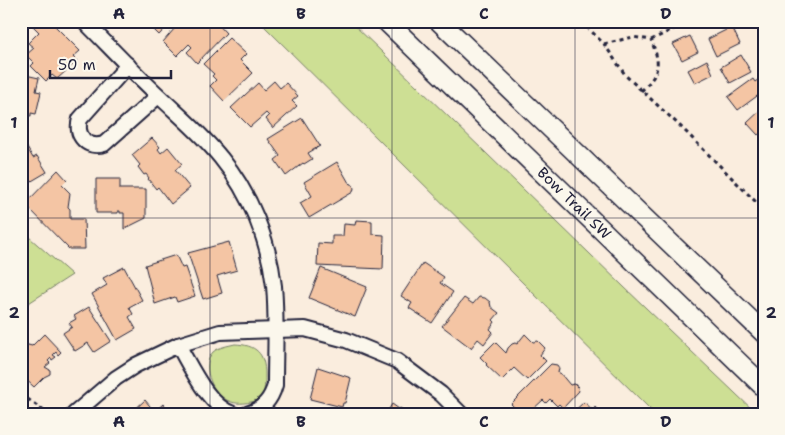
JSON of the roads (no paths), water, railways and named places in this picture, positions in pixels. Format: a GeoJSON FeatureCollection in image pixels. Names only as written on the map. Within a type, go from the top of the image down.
{"type":"FeatureCollection","features":[{"type":"Feature","properties":{"kind":"main road","name":"Bow Trail SW"},"geometry":{"type":"LineString","coordinates":[[386,21],[764,387]]}},
{"type":"Feature","properties":{"kind":"main road"},"geometry":{"type":"LineString","coordinates":[[439,21],[764,333]]}},
{"type":"Feature","properties":{"kind":"street"},"geometry":{"type":"LineString","coordinates":[[84,21],[158,96],[198,132],[221,158],[239,184],[255,214],[267,249],[274,286],[275,384],[273,392],[263,406],[247,414]]}},
{"type":"Feature","properties":{"kind":"street"},"geometry":{"type":"LineString","coordinates":[[128,65],[80,119],[79,131],[85,142],[94,146],[104,144],[158,96]]}},
{"type":"Feature","properties":{"kind":"street"},"geometry":{"type":"LineString","coordinates":[[74,414],[116,378],[136,365],[178,345],[220,332],[305,329],[346,340],[397,361],[441,394],[461,414]]}},
{"type":"Feature","properties":{"kind":"street"},"geometry":{"type":"LineString","coordinates":[[178,345],[214,402],[226,412],[233,414]]}}]}
